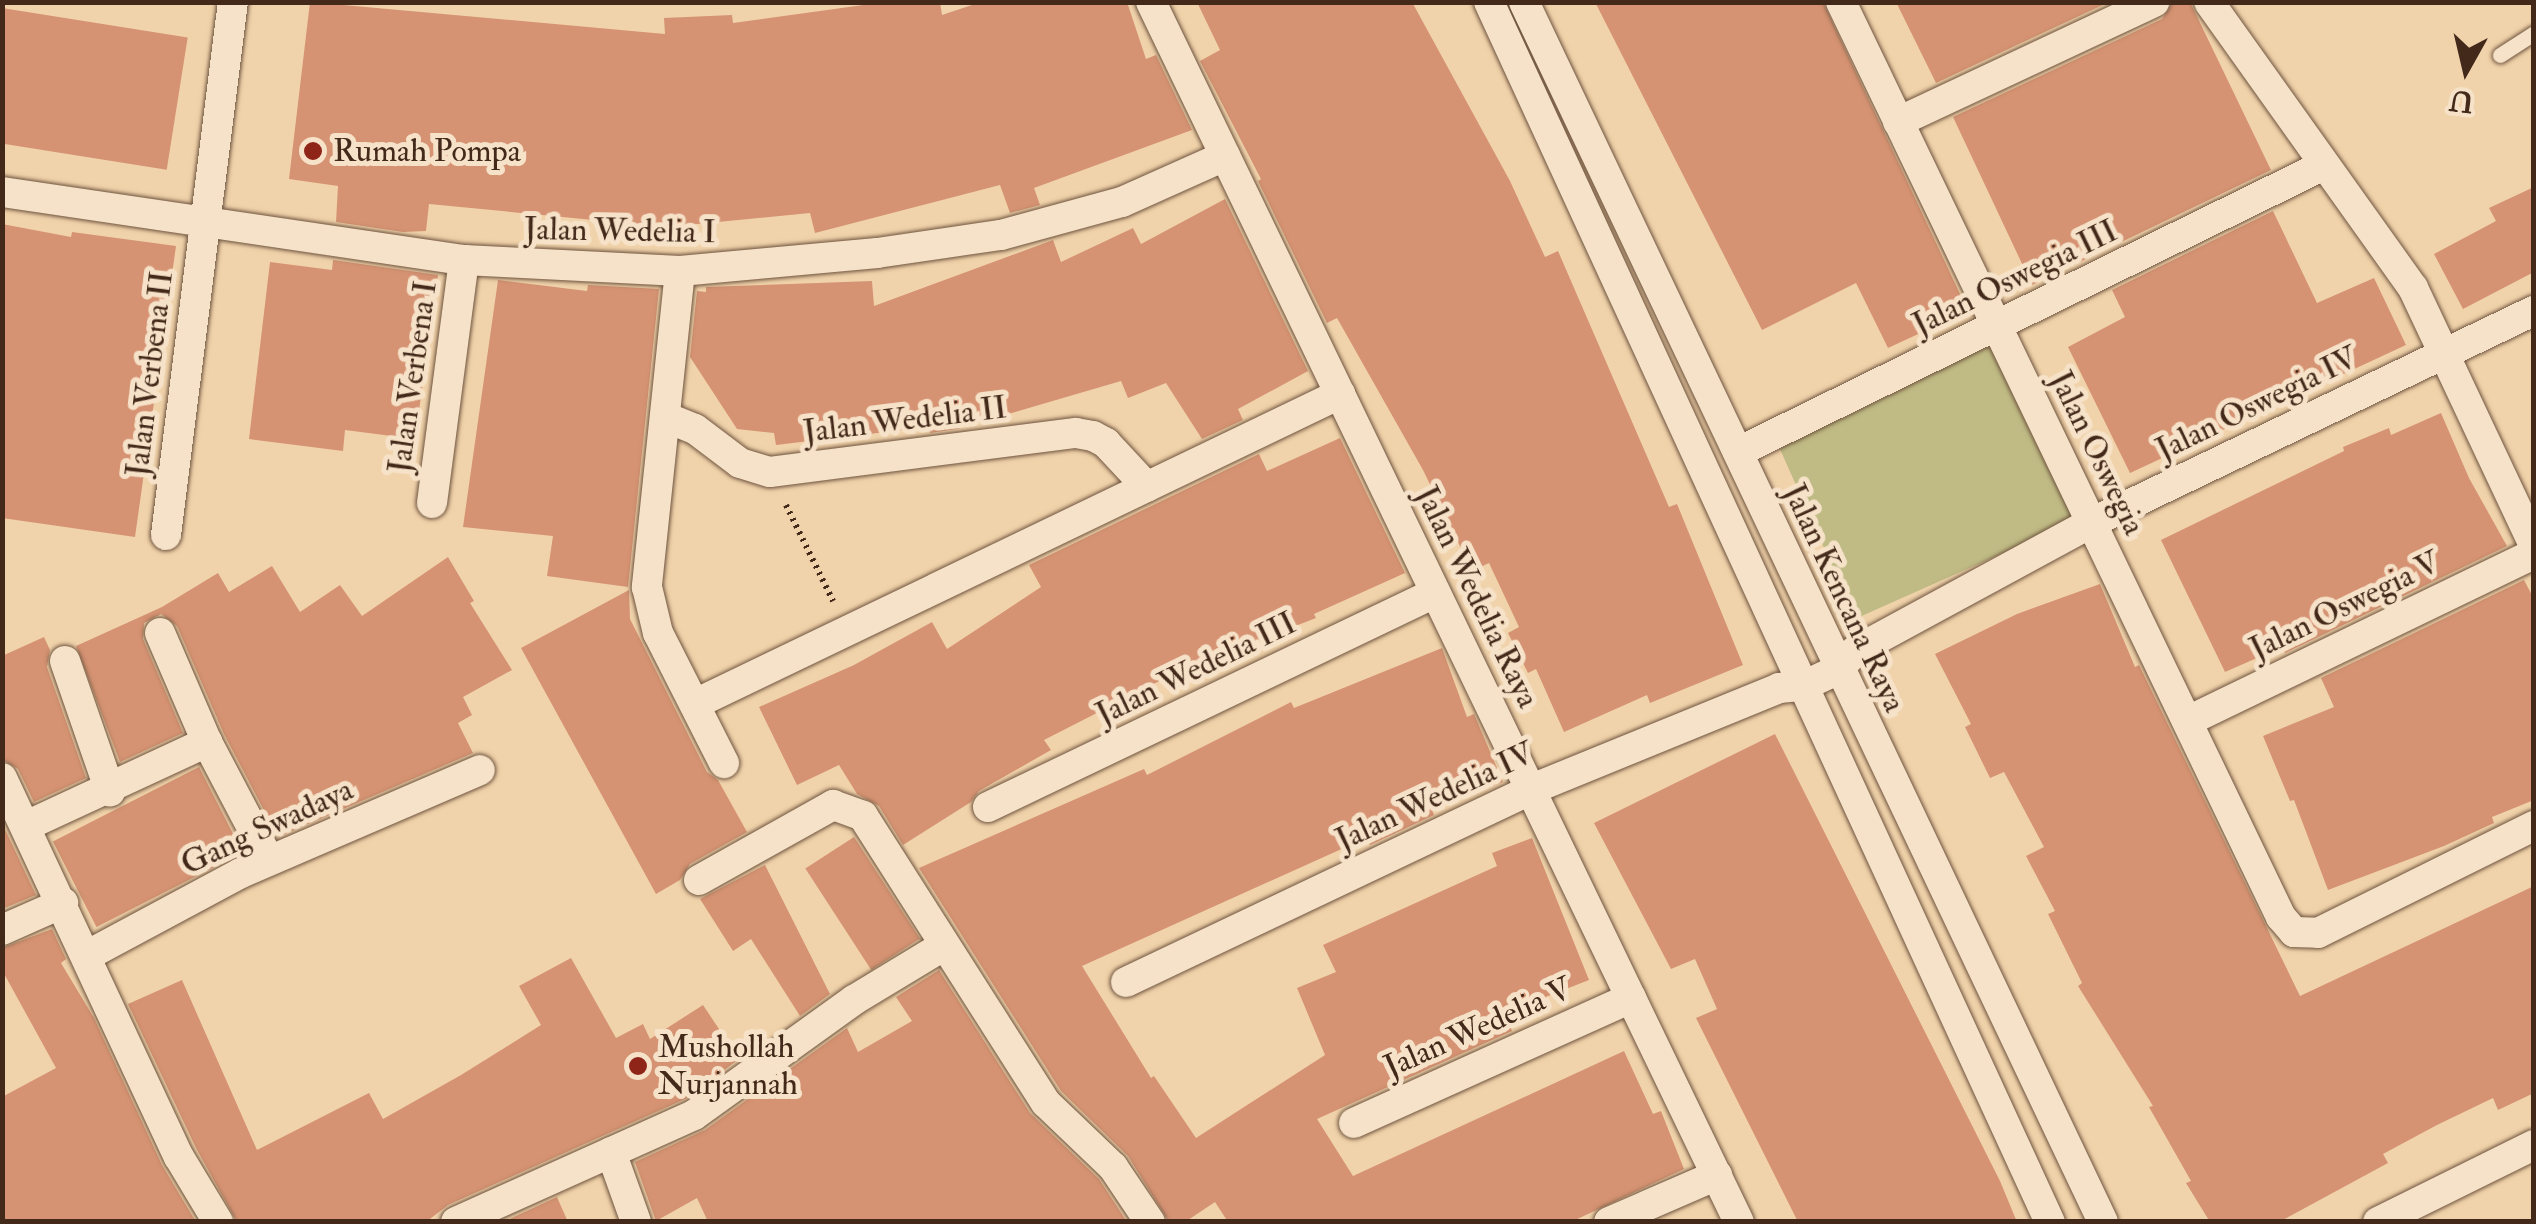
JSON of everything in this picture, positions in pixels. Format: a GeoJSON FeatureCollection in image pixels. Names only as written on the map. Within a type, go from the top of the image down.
{"type":"FeatureCollection","features":[{"type":"Feature","properties":{"kind":"street","name":"Jalan Verbena II"},"geometry":{"type":"LineString","coordinates":[[166,535],[233,2]]}},
{"type":"Feature","properties":{"kind":"street","name":"Jalan Wedelia Raya"},"geometry":{"type":"LineString","coordinates":[[1151,2],[1739,1222]]}},
{"type":"Feature","properties":{"kind":"street"},"geometry":{"type":"LineString","coordinates":[[1489,2],[1793,681],[2050,1222]]}},
{"type":"Feature","properties":{"kind":"street","name":"Jalan Kencana Raya"},"geometry":{"type":"LineString","coordinates":[[1524,2],[1738,452],[1841,657],[2103,1222]]}},
{"type":"Feature","properties":{"kind":"street","name":"Jalan Oswegia"},"geometry":{"type":"LineString","coordinates":[[1841,2],[2281,917],[2294,932],[2318,933],[2534,826]]}},
{"type":"Feature","properties":{"kind":"street"},"geometry":{"type":"LineString","coordinates":[[1898,122],[2154,2]]}},
{"type":"Feature","properties":{"kind":"street"},"geometry":{"type":"LineString","coordinates":[[2209,2],[2322,166],[2413,288],[2534,545]]}},
{"type":"Feature","properties":{"kind":"street","name":"Jalan Wedelia I"},"geometry":{"type":"LineString","coordinates":[[2,192],[464,260],[680,271],[878,253],[1001,235],[1122,202],[1225,156]]}},
{"type":"Feature","properties":{"kind":"street","name":"Jalan Oswegia III"},"geometry":{"type":"LineString","coordinates":[[1738,452],[2322,166]]}},
{"type":"Feature","properties":{"kind":"street","name":"Jalan Verbena I"},"geometry":{"type":"LineString","coordinates":[[432,503],[464,260]]}},
{"type":"Feature","properties":{"kind":"street"},"geometry":{"type":"LineString","coordinates":[[680,271],[647,586],[654,623],[724,763]]}},
{"type":"Feature","properties":{"kind":"street","name":"Jalan Oswegia IV"},"geometry":{"type":"LineString","coordinates":[[1793,681],[2091,522],[2534,312]]}},
{"type":"Feature","properties":{"kind":"street"},"geometry":{"type":"LineString","coordinates":[[696,704],[1340,394]]}},
{"type":"Feature","properties":{"kind":"street","name":"Jalan Wedelia II"},"geometry":{"type":"LineString","coordinates":[[665,417],[696,429],[740,463],[770,472],[1076,433],[1106,443],[1147,487]]}},
{"type":"Feature","properties":{"kind":"street","name":"Jalan Oswegia V"},"geometry":{"type":"LineString","coordinates":[[2188,722],[2534,554]]}},
{"type":"Feature","properties":{"kind":"street","name":"Jalan Wedelia III"},"geometry":{"type":"LineString","coordinates":[[988,807],[1434,593]]}},
{"type":"Feature","properties":{"kind":"street"},"geometry":{"type":"LineString","coordinates":[[160,633],[207,742],[269,860]]}},
{"type":"Feature","properties":{"kind":"street"},"geometry":{"type":"LineString","coordinates":[[65,660],[110,790]]}},
{"type":"Feature","properties":{"kind":"street","name":"Jalan Wedelia IV"},"geometry":{"type":"LineString","coordinates":[[1126,982],[1532,789],[1793,681]]}},
{"type":"Feature","properties":{"kind":"street"},"geometry":{"type":"LineString","coordinates":[[26,826],[207,742]]}},
{"type":"Feature","properties":{"kind":"street","name":"Gang Swadaya"},"geometry":{"type":"LineString","coordinates":[[88,956],[269,860],[480,770]]}},
{"type":"Feature","properties":{"kind":"street"},"geometry":{"type":"LineString","coordinates":[[2,778],[179,1157],[218,1222]]}},
{"type":"Feature","properties":{"kind":"street"},"geometry":{"type":"LineString","coordinates":[[699,880],[814,812],[833,805],[850,808],[863,816],[1046,1103],[1113,1167],[1150,1222]]}},
{"type":"Feature","properties":{"kind":"street"},"geometry":{"type":"LineString","coordinates":[[2,930],[63,903]]}},
{"type":"Feature","properties":{"kind":"street"},"geometry":{"type":"LineString","coordinates":[[456,1222],[694,1114],[854,1000],[943,946]]}},
{"type":"Feature","properties":{"kind":"street","name":"Jalan Wedelia V"},"geometry":{"type":"LineString","coordinates":[[1354,1123],[1631,998]]}},
{"type":"Feature","properties":{"kind":"street"},"geometry":{"type":"LineString","coordinates":[[2378,1222],[2534,1145]]}},
{"type":"Feature","properties":{"kind":"street"},"geometry":{"type":"LineString","coordinates":[[611,1152],[636,1222]]}},
{"type":"Feature","properties":{"kind":"street"},"geometry":{"type":"LineString","coordinates":[[1609,1222],[1717,1175]]}},
{"type":"Feature","properties":{"kind":"lane"},"geometry":{"type":"LineString","coordinates":[[2500,55],[2534,34]]}},
{"type":"Feature","properties":{"kind":"path"},"geometry":{"type":"LineString","coordinates":[[770,472],[848,631]]}},
{"type":"Feature","properties":{"kind":"shaded area"},"geometry":{"type":"Polygon","coordinates":[[[1995,342],[2075,521],[1855,619],[1776,440],[1995,342]]]}},
{"type":"Feature","properties":{"kind":"building"},"geometry":{"type":"Polygon","coordinates":[[[310,2],[665,34],[664,18],[732,15],[733,23],[885,2],[940,2],[942,15],[981,2],[1127,2],[1146,59],[1156,55],[1192,130],[1034,188],[1040,205],[1010,213],[1000,185],[815,233],[810,213],[666,227],[429,204],[426,231],[403,232],[336,222],[338,186],[289,179],[310,2]]]}},
{"type":"Feature","properties":{"kind":"building"},"geometry":{"type":"Polygon","coordinates":[[[1197,2],[1412,2],[1510,181],[1545,257],[1558,251],[1669,507],[1677,504],[1743,665],[1650,703],[1647,695],[1564,732],[1536,669],[1528,673],[1508,633],[1519,627],[1489,563],[1472,571],[1423,470],[1337,318],[1327,323],[1258,181],[1261,179],[1200,61],[1220,50],[1197,2]]]}},
{"type":"Feature","properties":{"kind":"building"},"geometry":{"type":"Polygon","coordinates":[[[1595,2],[1823,2],[1968,311],[1888,348],[1856,283],[1762,330],[1595,2]]]}},
{"type":"Feature","properties":{"kind":"building"},"geometry":{"type":"Polygon","coordinates":[[[1896,2],[2109,2],[1936,83],[1896,2]]]}},
{"type":"Feature","properties":{"kind":"building"},"geometry":{"type":"Polygon","coordinates":[[[2173,2],[2190,2],[2271,170],[2032,285],[1953,117],[2162,19],[2173,2]]]}},
{"type":"Feature","properties":{"kind":"building"},"geometry":{"type":"Polygon","coordinates":[[[2,8],[188,37],[167,170],[2,144],[2,8]]]}},
{"type":"Feature","properties":{"kind":"building"},"geometry":{"type":"Polygon","coordinates":[[[2534,187],[2534,272],[2463,309],[2434,254],[2496,221],[2489,208],[2534,187]]]}},
{"type":"Feature","properties":{"kind":"building"},"geometry":{"type":"Polygon","coordinates":[[[1225,199],[1308,371],[1238,409],[1243,420],[1202,439],[1166,383],[1128,398],[1121,381],[957,429],[930,433],[928,427],[776,445],[774,433],[737,429],[690,357],[697,291],[706,292],[706,287],[872,281],[874,306],[1053,240],[1061,262],[1133,228],[1141,244],[1225,199]]]}},
{"type":"Feature","properties":{"kind":"building"},"geometry":{"type":"Polygon","coordinates":[[[2273,211],[2317,303],[2374,278],[2406,345],[2130,473],[2068,347],[2125,317],[2112,290],[2273,211]]]}},
{"type":"Feature","properties":{"kind":"building"},"geometry":{"type":"Polygon","coordinates":[[[2,224],[71,237],[72,232],[176,246],[135,537],[2,518],[2,224]]]}},
{"type":"Feature","properties":{"kind":"building"},"geometry":{"type":"Polygon","coordinates":[[[333,260],[438,275],[415,439],[345,430],[343,451],[249,439],[270,262],[332,270],[333,260]]]}},
{"type":"Feature","properties":{"kind":"building"},"geometry":{"type":"Polygon","coordinates":[[[498,280],[587,291],[588,285],[659,289],[628,587],[547,576],[553,536],[463,527],[498,280]]]}},
{"type":"Feature","properties":{"kind":"building"},"geometry":{"type":"Polygon","coordinates":[[[2441,413],[2469,478],[2507,546],[2285,653],[2282,647],[2225,672],[2161,540],[2344,451],[2343,447],[2389,428],[2391,435],[2441,413]]]}},
{"type":"Feature","properties":{"kind":"building"},"geometry":{"type":"Polygon","coordinates":[[[1340,438],[1405,573],[1314,614],[1316,618],[1183,669],[1044,740],[1051,750],[979,791],[971,802],[903,845],[879,806],[857,794],[839,765],[797,785],[759,707],[854,665],[932,622],[947,649],[1041,587],[1029,565],[1259,454],[1267,471],[1340,438]]]}},
{"type":"Feature","properties":{"kind":"building"},"geometry":{"type":"Polygon","coordinates":[[[448,557],[474,601],[470,603],[512,670],[463,697],[472,715],[458,723],[473,753],[278,837],[224,734],[177,626],[161,614],[144,623],[143,639],[183,733],[120,762],[76,646],[162,607],[218,573],[229,592],[272,566],[300,612],[340,585],[362,616],[448,557]]]}},
{"type":"Feature","properties":{"kind":"building"},"geometry":{"type":"Polygon","coordinates":[[[2524,580],[2534,599],[2534,800],[2492,817],[2494,823],[2444,846],[2328,890],[2294,800],[2290,801],[2263,736],[2334,707],[2321,678],[2524,580]]]}},
{"type":"Feature","properties":{"kind":"building"},"geometry":{"type":"Polygon","coordinates":[[[2100,584],[2135,667],[2139,665],[2300,996],[2534,886],[2534,1093],[2498,1110],[2493,1098],[2437,1125],[2383,1154],[2388,1163],[2279,1222],[2210,1222],[2186,1183],[2191,1181],[2149,1107],[2153,1106],[2078,986],[2082,983],[2048,914],[2055,911],[2026,856],[2044,847],[2004,772],[1990,778],[1965,727],[1971,724],[1935,654],[2017,614],[2100,584]]]}},
{"type":"Feature","properties":{"kind":"building"},"geometry":{"type":"Polygon","coordinates":[[[629,590],[630,619],[707,772],[718,780],[747,832],[690,864],[680,880],[656,894],[521,648],[629,590]]]}},
{"type":"Feature","properties":{"kind":"building"},"geometry":{"type":"Polygon","coordinates":[[[44,637],[50,650],[47,667],[86,778],[34,802],[18,769],[2,759],[2,656],[44,637]]]}},
{"type":"Feature","properties":{"kind":"building"},"geometry":{"type":"Polygon","coordinates":[[[1442,648],[1467,717],[1474,714],[1503,782],[1432,810],[1434,815],[1370,845],[1366,838],[1082,966],[1151,1078],[1154,1076],[1196,1138],[1325,1055],[1297,988],[1336,972],[1323,945],[1497,866],[1492,853],[1532,838],[1589,980],[1505,1013],[1512,1031],[1317,1119],[1353,1176],[1624,1051],[1653,1114],[1661,1111],[1684,1169],[1571,1222],[1228,1222],[1215,1202],[1185,1222],[1169,1222],[1128,1156],[1061,1091],[919,868],[1144,769],[1147,775],[1291,702],[1294,708],[1442,648]]]}},
{"type":"Feature","properties":{"kind":"building"},"geometry":{"type":"Polygon","coordinates":[[[1775,734],[2017,1222],[1798,1222],[1696,1018],[1717,1009],[1695,959],[1671,969],[1594,823],[1775,734]]]}},
{"type":"Feature","properties":{"kind":"building"},"geometry":{"type":"Polygon","coordinates":[[[199,767],[243,853],[96,927],[53,841],[199,767]]]}},
{"type":"Feature","properties":{"kind":"building"},"geometry":{"type":"Polygon","coordinates":[[[2,823],[36,895],[2,909],[2,823]]]}},
{"type":"Feature","properties":{"kind":"building"},"geometry":{"type":"Polygon","coordinates":[[[854,837],[920,938],[871,970],[805,869],[854,837]]]}},
{"type":"Feature","properties":{"kind":"building"},"geometry":{"type":"Polygon","coordinates":[[[765,865],[830,994],[800,1016],[751,939],[733,951],[700,899],[765,865]]]}},
{"type":"Feature","properties":{"kind":"building"},"geometry":{"type":"Polygon","coordinates":[[[52,929],[66,959],[61,963],[94,1018],[162,1165],[196,1222],[2,1222],[2,1097],[56,1068],[2,970],[2,948],[52,929]]]}},
{"type":"Feature","properties":{"kind":"building"},"geometry":{"type":"Polygon","coordinates":[[[571,958],[616,1038],[643,1024],[650,1039],[703,1005],[739,1059],[685,1099],[448,1205],[426,1222],[237,1222],[196,1148],[128,1004],[182,980],[257,1150],[369,1093],[383,1119],[461,1075],[541,1025],[519,986],[571,958]]]}},
{"type":"Feature","properties":{"kind":"building"},"geometry":{"type":"Polygon","coordinates":[[[939,970],[1030,1113],[1099,1179],[1127,1222],[708,1222],[697,1198],[656,1221],[635,1162],[705,1130],[847,1028],[858,1052],[912,1021],[896,997],[939,970]]]}},
{"type":"Feature","properties":{"kind":"building"},"geometry":{"type":"Polygon","coordinates":[[[557,1197],[568,1222],[503,1222],[557,1197]]]}},
{"type":"Feature","properties":{"kind":"place","name":"Rumah Pompa"},"geometry":{"type":"Point","coordinates":[313,151]}},
{"type":"Feature","properties":{"kind":"place","name":"Mushollah Nurjannah"},"geometry":{"type":"Point","coordinates":[638,1066]}}]}
